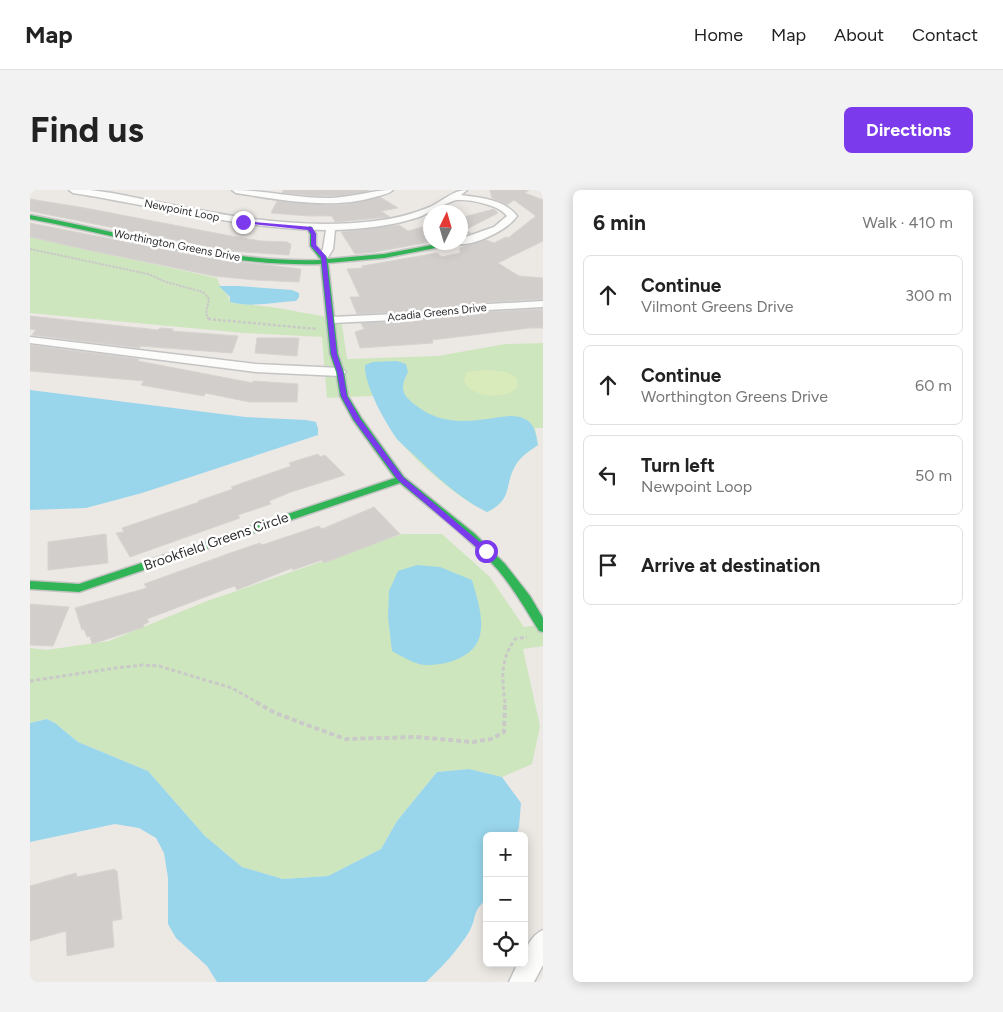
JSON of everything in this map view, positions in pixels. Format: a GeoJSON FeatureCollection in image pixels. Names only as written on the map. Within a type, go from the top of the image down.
{"type":"FeatureCollection","features":[{"type":"Feature","properties":{"kind":"street","name":"Newpoint Loop"},"geometry":{"type":"LineString","coordinates":[[73,190],[243,222],[310,228],[331,228],[387,222],[420,214],[442,206],[463,190]]}},
{"type":"Feature","properties":{"kind":"street"},"geometry":{"type":"LineString","coordinates":[[236,190],[276,198],[318,201],[363,197],[389,190]]}},
{"type":"Feature","properties":{"kind":"street","name":"Worthington Greens Drive"},"geometry":{"type":"LineString","coordinates":[[455,197],[499,205],[509,211],[512,216],[509,221],[493,230],[468,239]]}},
{"type":"Feature","properties":{"kind":"street","name":"Worthington Greens Drive"},"geometry":{"type":"LineString","coordinates":[[30,217],[233,257],[275,261],[395,256],[423,250]]}},
{"type":"Feature","properties":{"kind":"street"},"geometry":{"type":"LineString","coordinates":[[310,228],[313,234],[313,246],[324,259],[332,320],[334,354],[340,372],[344,396],[358,420],[401,479],[471,537],[501,567],[526,599],[543,628]]}},
{"type":"Feature","properties":{"kind":"street"},"geometry":{"type":"LineString","coordinates":[[324,259],[330,248],[328,234],[331,228]]}},
{"type":"Feature","properties":{"kind":"street","name":"Acadia Greens Drive"},"geometry":{"type":"LineString","coordinates":[[332,320],[416,316],[488,307],[543,304]]}},
{"type":"Feature","properties":{"kind":"street"},"geometry":{"type":"LineString","coordinates":[[30,340],[256,368],[340,372]]}},
{"type":"Feature","properties":{"kind":"street","name":"Brookfield Greens Circle"},"geometry":{"type":"LineString","coordinates":[[30,585],[79,588],[401,479]]}},
{"type":"Feature","properties":{"kind":"street"},"geometry":{"type":"LineString","coordinates":[[521,982],[543,942]]}},
{"type":"Feature","properties":{"kind":"path"},"geometry":{"type":"LineString","coordinates":[[30,249],[148,274],[181,287],[203,292],[209,299],[206,313],[209,320],[320,330]]}},
{"type":"Feature","properties":{"kind":"path"},"geometry":{"type":"LineString","coordinates":[[30,681],[116,668],[143,665],[159,666],[232,688],[275,713],[345,739],[369,740],[390,737],[416,737],[473,742],[491,739],[504,732],[506,703],[502,673],[507,649],[515,639]]}},
{"type":"Feature","properties":{"kind":"green space"},"geometry":{"type":"Polygon","coordinates":[[[30,237],[217,278],[230,302],[341,318],[347,359],[438,356],[505,344],[543,343],[543,428],[535,428],[538,445],[517,462],[504,497],[500,503],[487,512],[464,499],[439,480],[406,449],[394,434],[373,396],[327,398],[322,337],[244,333],[30,313],[30,237]]]}},
{"type":"Feature","properties":{"kind":"green space"},"geometry":{"type":"Polygon","coordinates":[[[496,370],[508,373],[517,379],[517,388],[512,392],[497,396],[481,394],[468,387],[464,381],[466,373],[496,370]]]}},
{"type":"Feature","properties":{"kind":"green space"},"geometry":{"type":"Polygon","coordinates":[[[402,534],[442,534],[490,577],[524,627],[543,624],[543,646],[523,649],[540,726],[532,764],[502,777],[469,769],[437,772],[397,821],[381,849],[328,876],[283,879],[242,867],[205,836],[148,771],[78,742],[55,723],[47,719],[30,723],[30,648],[46,650],[109,641],[207,601],[402,534]]]}},
{"type":"Feature","properties":{"kind":"water"},"geometry":{"type":"Polygon","coordinates":[[[219,286],[292,290],[299,293],[299,297],[296,301],[255,305],[238,304],[230,302],[230,297],[219,286]]]}},
{"type":"Feature","properties":{"kind":"water"},"geometry":{"type":"Polygon","coordinates":[[[397,361],[406,364],[408,372],[403,385],[404,393],[422,410],[439,418],[457,421],[516,416],[525,419],[533,427],[538,445],[517,462],[507,492],[501,503],[487,512],[477,507],[440,479],[397,439],[381,413],[372,393],[365,365],[373,362],[397,361]]]}},
{"type":"Feature","properties":{"kind":"water"},"geometry":{"type":"Polygon","coordinates":[[[30,390],[245,417],[306,420],[316,422],[318,435],[142,493],[86,508],[30,510],[30,390]]]}},
{"type":"Feature","properties":{"kind":"water"},"geometry":{"type":"Polygon","coordinates":[[[417,565],[440,567],[472,580],[481,619],[478,641],[462,657],[447,663],[424,665],[392,651],[388,617],[389,591],[398,571],[417,565]]]}},
{"type":"Feature","properties":{"kind":"water"},"geometry":{"type":"Polygon","coordinates":[[[47,719],[55,723],[78,742],[148,771],[205,836],[242,867],[283,879],[328,876],[381,849],[397,821],[437,772],[469,769],[502,777],[521,803],[519,827],[517,832],[483,832],[483,903],[478,908],[472,927],[460,946],[426,982],[217,982],[207,966],[176,938],[168,924],[168,878],[164,853],[156,838],[139,828],[115,824],[30,842],[30,723],[47,719]]]}},
{"type":"Feature","properties":{"kind":"building"},"geometry":{"type":"Polygon","coordinates":[[[284,190],[369,191],[340,196],[319,196],[282,193],[284,190]]]}},
{"type":"Feature","properties":{"kind":"building"},"geometry":{"type":"Polygon","coordinates":[[[490,190],[529,190],[525,193],[543,200],[543,241],[498,263],[519,276],[543,278],[543,299],[488,302],[416,311],[357,314],[350,297],[360,297],[347,269],[363,268],[362,266],[437,253],[442,257],[460,253],[460,250],[468,250],[468,245],[486,240],[494,243],[506,237],[508,238],[536,216],[514,200],[507,205],[492,198],[490,190]]]}},
{"type":"Feature","properties":{"kind":"building"},"geometry":{"type":"Polygon","coordinates":[[[380,197],[398,208],[381,211],[390,217],[335,222],[332,216],[271,213],[277,201],[341,205],[380,197]]]}},
{"type":"Feature","properties":{"kind":"building"},"geometry":{"type":"Polygon","coordinates":[[[30,199],[236,237],[261,241],[288,242],[291,244],[289,255],[230,251],[30,211],[30,199]]]}},
{"type":"Feature","properties":{"kind":"building"},"geometry":{"type":"Polygon","coordinates":[[[494,209],[498,213],[468,228],[468,216],[494,209]]]}},
{"type":"Feature","properties":{"kind":"building"},"geometry":{"type":"Polygon","coordinates":[[[30,223],[208,258],[301,269],[299,282],[214,276],[88,250],[30,237],[30,223]]]}},
{"type":"Feature","properties":{"kind":"building"},"geometry":{"type":"Polygon","coordinates":[[[399,225],[408,231],[423,227],[423,243],[355,254],[341,232],[399,225]]]}},
{"type":"Feature","properties":{"kind":"building"},"geometry":{"type":"Polygon","coordinates":[[[543,309],[543,328],[432,340],[433,343],[360,348],[355,332],[364,329],[361,323],[416,321],[488,312],[543,309]]]}},
{"type":"Feature","properties":{"kind":"building"},"geometry":{"type":"Polygon","coordinates":[[[30,316],[158,330],[160,328],[173,329],[172,331],[238,336],[232,353],[140,346],[140,348],[32,335],[36,330],[30,329],[30,316]]]}},
{"type":"Feature","properties":{"kind":"building"},"geometry":{"type":"Polygon","coordinates":[[[257,338],[299,338],[297,356],[255,353],[257,338]]]}},
{"type":"Feature","properties":{"kind":"building"},"geometry":{"type":"Polygon","coordinates":[[[30,345],[139,359],[138,361],[253,383],[253,381],[298,384],[297,402],[250,402],[205,393],[204,396],[141,385],[144,381],[30,371],[30,345]]]}},
{"type":"Feature","properties":{"kind":"building"},"geometry":{"type":"Polygon","coordinates":[[[318,454],[320,457],[325,455],[345,475],[291,492],[269,501],[271,504],[238,515],[240,518],[130,557],[116,533],[124,532],[122,528],[199,502],[233,489],[231,487],[291,466],[289,463],[318,454]]]}},
{"type":"Feature","properties":{"kind":"building"},"geometry":{"type":"Polygon","coordinates":[[[374,507],[400,534],[324,563],[322,560],[293,570],[292,568],[237,590],[235,586],[226,589],[147,619],[149,622],[143,625],[144,627],[92,644],[90,636],[87,637],[84,629],[82,630],[75,608],[147,588],[144,584],[260,543],[262,545],[319,526],[322,529],[374,507]]]}},
{"type":"Feature","properties":{"kind":"building"},"geometry":{"type":"Polygon","coordinates":[[[106,534],[108,563],[48,570],[48,542],[106,534]]]}},
{"type":"Feature","properties":{"kind":"building"},"geometry":{"type":"Polygon","coordinates":[[[30,604],[69,607],[53,646],[30,645],[30,604]]]}},
{"type":"Feature","properties":{"kind":"building"},"geometry":{"type":"Polygon","coordinates":[[[115,869],[117,871],[122,919],[112,921],[114,947],[67,956],[66,931],[30,941],[30,886],[76,873],[77,877],[115,869]]]}},
{"type":"Feature","properties":{"kind":"traffic: fast"},"geometry":{"type":"LineString","coordinates":[[30,217],[201,253],[259,260],[284,262],[334,261],[423,250]]}},
{"type":"Feature","properties":{"kind":"traffic: fast"},"geometry":{"type":"LineString","coordinates":[[310,228],[313,234],[313,246],[324,257],[334,354],[340,372],[344,396],[358,420],[401,479],[471,537],[501,567],[526,599],[543,628]]}},
{"type":"Feature","properties":{"kind":"traffic: fast"},"geometry":{"type":"LineString","coordinates":[[30,585],[79,588],[401,479]]}},
{"type":"Feature","properties":{"kind":"route"},"geometry":{"type":"LineString","coordinates":[[243,222],[287,228],[310,228],[313,234],[313,246],[324,256],[334,354],[340,372],[344,396],[358,420],[401,479],[486,551]]}}]}
